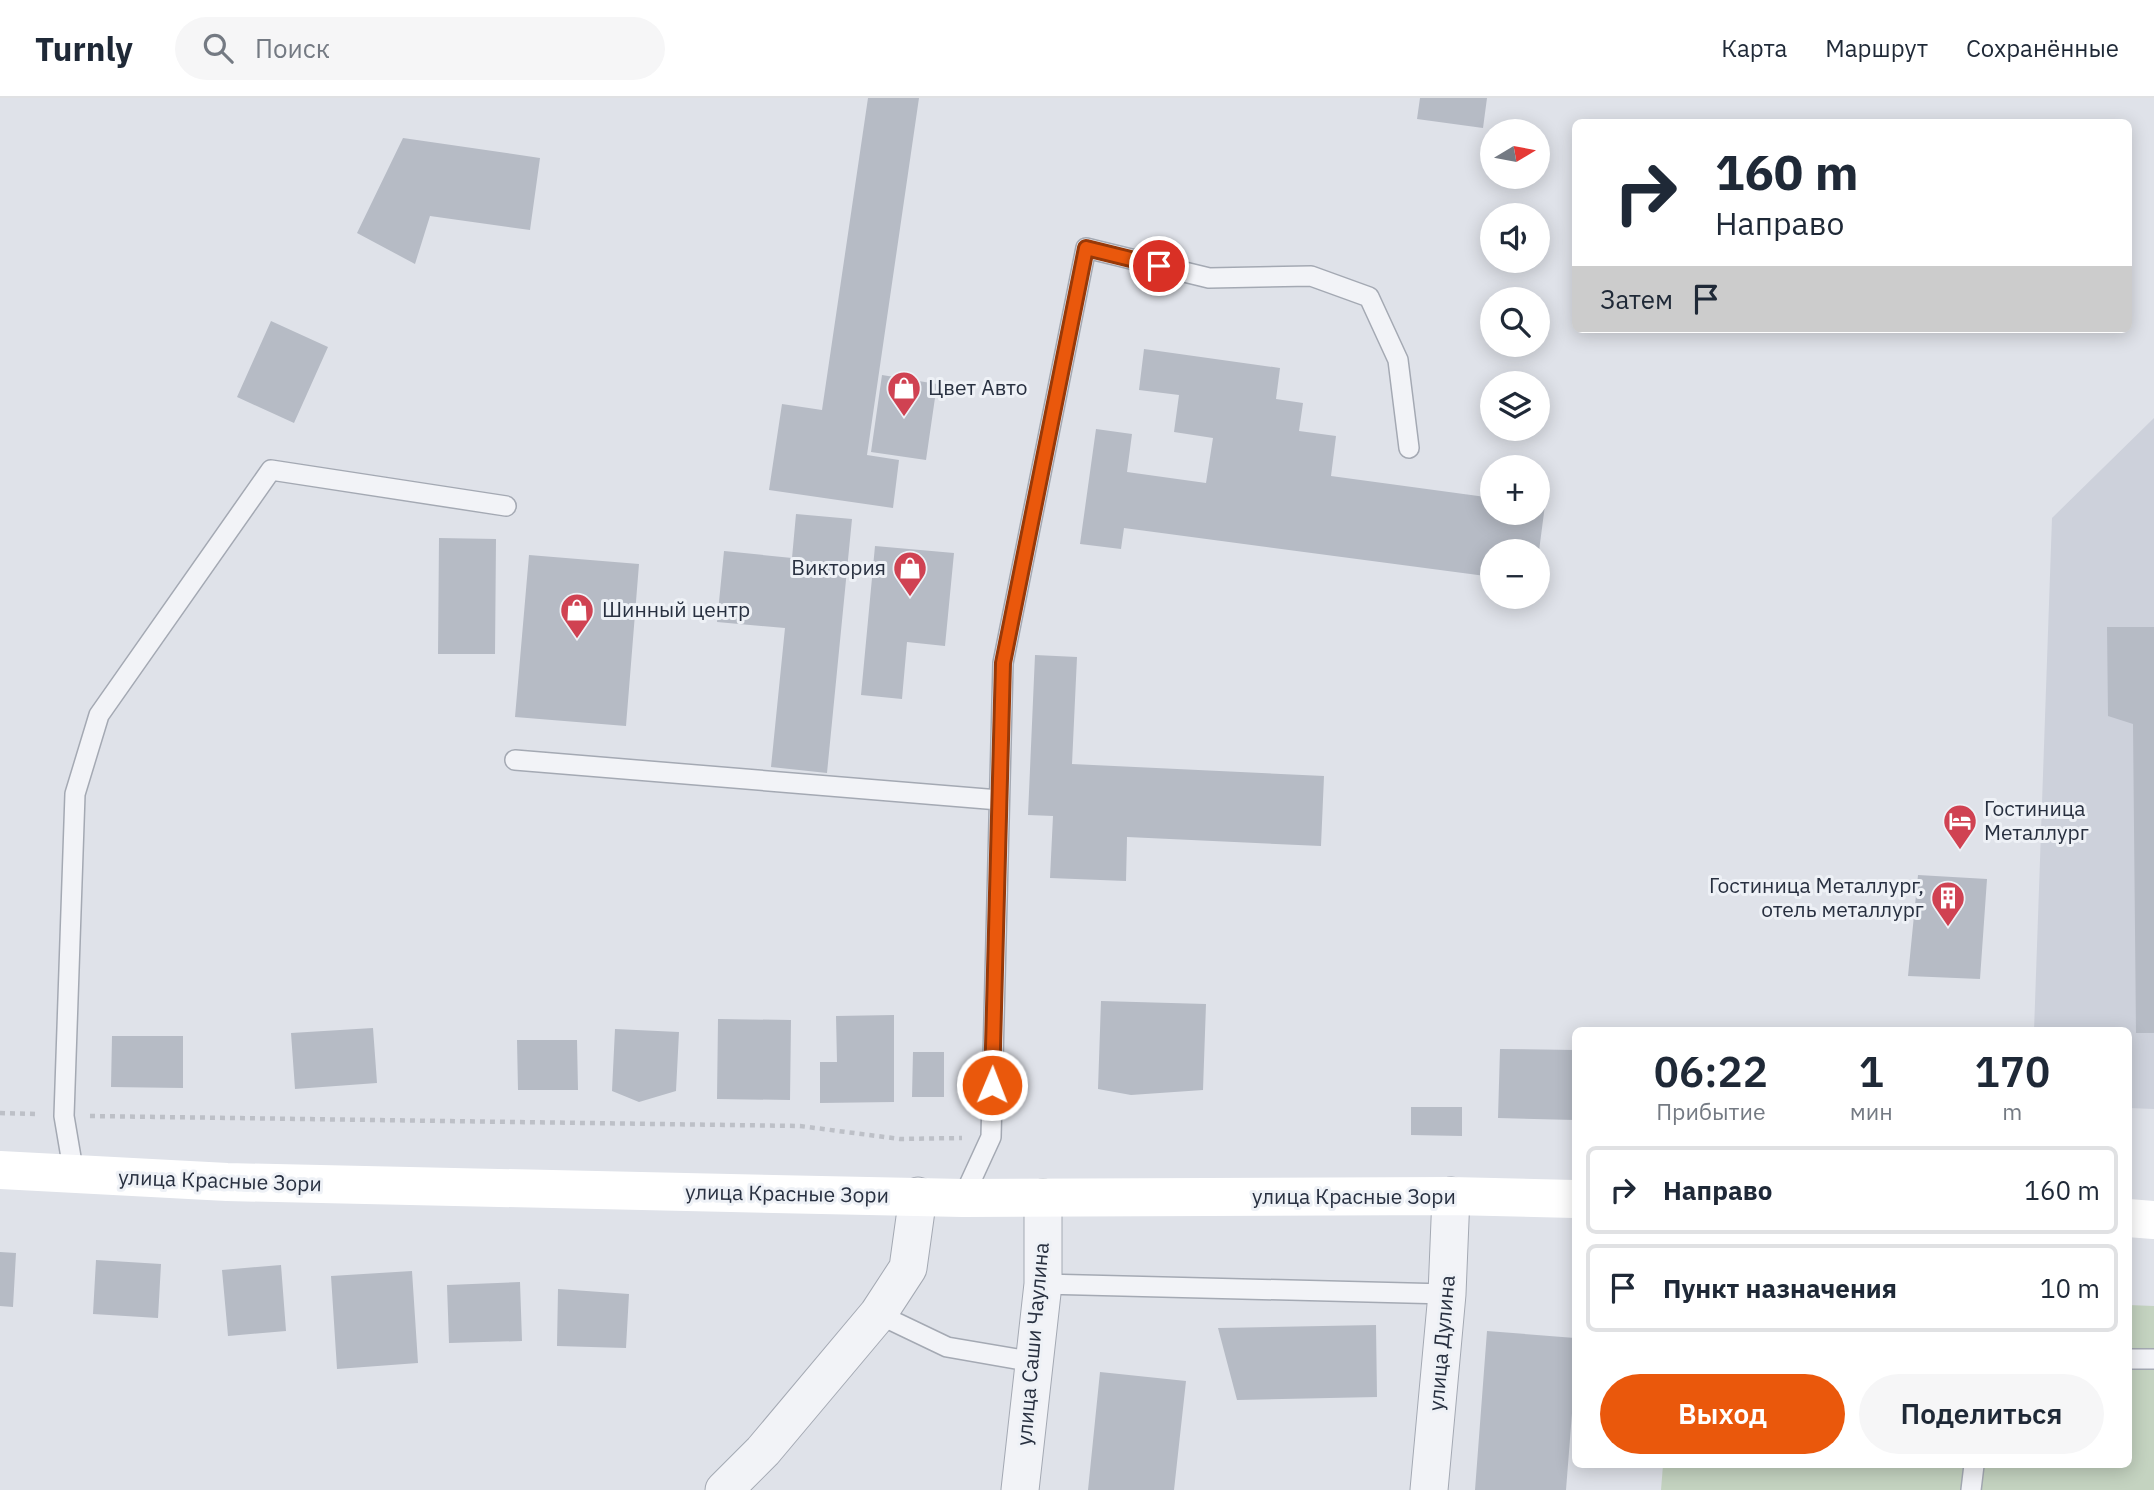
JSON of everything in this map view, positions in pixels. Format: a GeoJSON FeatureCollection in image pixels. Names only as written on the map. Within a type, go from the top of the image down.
{"type":"FeatureCollection","features":[{"type":"Feature","properties":{"kind":"main road","name":"улица Красные Зори"},"geometry":{"type":"LineString","coordinates":[[0,1170],[255,1183],[963,1198],[1451,1196],[1572,1199]]}},
{"type":"Feature","properties":{"kind":"main road"},"geometry":{"type":"LineString","coordinates":[[2132,1218],[2154,1220]]}},
{"type":"Feature","properties":{"kind":"street"},"geometry":{"type":"LineString","coordinates":[[724,1490],[763,1451],[878,1314],[908,1268],[918,1196]]}},
{"type":"Feature","properties":{"kind":"street","name":"улица Дулина"},"geometry":{"type":"LineString","coordinates":[[1429,1490],[1447,1294],[1451,1196]]}},
{"type":"Feature","properties":{"kind":"street","name":"улица Саши Чаулина"},"geometry":{"type":"LineString","coordinates":[[1020,1490],[1043,1284],[1043,1198]]}},
{"type":"Feature","properties":{"kind":"lane"},"geometry":{"type":"LineString","coordinates":[[963,1198],[991,1137],[1003,663],[1086,248],[1209,278],[1311,276],[1369,297],[1398,360],[1409,448]]}},
{"type":"Feature","properties":{"kind":"lane"},"geometry":{"type":"LineString","coordinates":[[74,1175],[64,1115],[75,794],[99,715],[271,470],[506,506]]}},
{"type":"Feature","properties":{"kind":"lane"},"geometry":{"type":"LineString","coordinates":[[515,761],[999,800]]}},
{"type":"Feature","properties":{"kind":"lane"},"geometry":{"type":"LineString","coordinates":[[1043,1284],[1447,1294]]}},
{"type":"Feature","properties":{"kind":"lane"},"geometry":{"type":"LineString","coordinates":[[878,1314],[947,1346],[1034,1362]]}},
{"type":"Feature","properties":{"kind":"lane"},"geometry":{"type":"LineString","coordinates":[[2132,1359],[2154,1359]]}},
{"type":"Feature","properties":{"kind":"lane"},"geometry":{"type":"LineString","coordinates":[[1971,1490],[1974,1468]]}},
{"type":"Feature","properties":{"kind":"path"},"geometry":{"type":"LineString","coordinates":[[0,1112],[800,1126],[900,1139],[991,1137]]}},
{"type":"Feature","properties":{"kind":"shaded area"},"geometry":{"type":"Polygon","coordinates":[[[2154,418],[2154,1109],[2132,1108],[2132,1027],[2034,1027],[2052,518],[2154,418]]]}},
{"type":"Feature","properties":{"kind":"green space"},"geometry":{"type":"Polygon","coordinates":[[[2132,1305],[2154,1306],[2154,1490],[1661,1490],[1663,1468],[2132,1468],[2132,1305]]]}},
{"type":"Feature","properties":{"kind":"building"},"geometry":{"type":"Polygon","coordinates":[[[868,98],[919,98],[867,455],[899,460],[893,508],[769,490],[782,404],[822,410],[868,98]]]}},
{"type":"Feature","properties":{"kind":"building"},"geometry":{"type":"Polygon","coordinates":[[[1420,98],[1487,98],[1484,119],[1480,119],[1480,128],[1417,119],[1420,98]]]}},
{"type":"Feature","properties":{"kind":"building"},"geometry":{"type":"Polygon","coordinates":[[[403,138],[540,158],[530,230],[430,216],[415,264],[357,233],[403,138]]]}},
{"type":"Feature","properties":{"kind":"building"},"geometry":{"type":"Polygon","coordinates":[[[271,321],[328,347],[294,423],[237,397],[271,321]]]}},
{"type":"Feature","properties":{"kind":"building"},"geometry":{"type":"Polygon","coordinates":[[[1144,349],[1280,368],[1276,399],[1303,403],[1299,431],[1336,436],[1331,476],[1480,496],[1480,525],[1542,525],[1541,539],[1480,539],[1480,575],[1124,528],[1121,549],[1080,544],[1096,429],[1132,434],[1127,472],[1206,483],[1213,438],[1174,432],[1179,395],[1139,390],[1144,349]]]}},
{"type":"Feature","properties":{"kind":"building","name":"Цвет Авто"},"geometry":{"type":"Polygon","coordinates":[[[882,375],[937,384],[926,460],[871,452],[882,375]]]}},
{"type":"Feature","properties":{"kind":"building"},"geometry":{"type":"Polygon","coordinates":[[[796,514],[852,519],[827,773],[771,767],[785,628],[717,622],[724,551],[792,558],[796,514]]]}},
{"type":"Feature","properties":{"kind":"building"},"geometry":{"type":"Polygon","coordinates":[[[439,538],[496,539],[495,654],[438,654],[439,538]]]}},
{"type":"Feature","properties":{"kind":"building","name":"Виктория"},"geometry":{"type":"Polygon","coordinates":[[[875,546],[954,553],[945,646],[907,642],[902,699],[861,695],[875,546]]]}},
{"type":"Feature","properties":{"kind":"building","name":"Шинный центр"},"geometry":{"type":"Polygon","coordinates":[[[529,555],[639,564],[626,726],[515,717],[529,555]]]}},
{"type":"Feature","properties":{"kind":"building"},"geometry":{"type":"Polygon","coordinates":[[[2107,627],[2154,627],[2154,1033],[2136,1033],[2133,724],[2108,716],[2107,627]]]}},
{"type":"Feature","properties":{"kind":"building"},"geometry":{"type":"Polygon","coordinates":[[[1035,655],[1077,657],[1072,764],[1324,776],[1321,846],[1127,837],[1126,881],[1050,878],[1053,816],[1028,815],[1035,655]]]}},
{"type":"Feature","properties":{"kind":"building","name":"Гостиница Металлург, отель металлург"},"geometry":{"type":"Polygon","coordinates":[[[1918,875],[1987,879],[1980,979],[1908,976],[1918,875]]]}},
{"type":"Feature","properties":{"kind":"building"},"geometry":{"type":"Polygon","coordinates":[[[1101,1001],[1206,1004],[1203,1090],[1131,1095],[1098,1089],[1101,1001]]]}},
{"type":"Feature","properties":{"kind":"building"},"geometry":{"type":"Polygon","coordinates":[[[894,1015],[894,1102],[820,1103],[820,1062],[837,1062],[836,1016],[894,1015]]]}},
{"type":"Feature","properties":{"kind":"building"},"geometry":{"type":"Polygon","coordinates":[[[718,1019],[791,1020],[790,1100],[717,1099],[718,1019]]]}},
{"type":"Feature","properties":{"kind":"building"},"geometry":{"type":"Polygon","coordinates":[[[373,1028],[377,1083],[295,1089],[291,1033],[373,1028]]]}},
{"type":"Feature","properties":{"kind":"building"},"geometry":{"type":"Polygon","coordinates":[[[615,1029],[679,1032],[676,1091],[639,1102],[612,1091],[615,1029]]]}},
{"type":"Feature","properties":{"kind":"building"},"geometry":{"type":"Polygon","coordinates":[[[112,1036],[183,1036],[183,1088],[111,1087],[112,1036]]]}},
{"type":"Feature","properties":{"kind":"building"},"geometry":{"type":"Polygon","coordinates":[[[517,1040],[577,1040],[578,1090],[518,1090],[517,1040]]]}},
{"type":"Feature","properties":{"kind":"building"},"geometry":{"type":"Polygon","coordinates":[[[1500,1049],[1572,1050],[1572,1120],[1498,1118],[1500,1049]]]}},
{"type":"Feature","properties":{"kind":"building"},"geometry":{"type":"Polygon","coordinates":[[[913,1052],[944,1052],[944,1097],[912,1097],[913,1052]]]}},
{"type":"Feature","properties":{"kind":"building"},"geometry":{"type":"Polygon","coordinates":[[[1411,1107],[1462,1107],[1462,1136],[1411,1135],[1411,1107]]]}},
{"type":"Feature","properties":{"kind":"building"},"geometry":{"type":"Polygon","coordinates":[[[0,1252],[16,1253],[13,1307],[0,1306],[0,1252]]]}},
{"type":"Feature","properties":{"kind":"building"},"geometry":{"type":"Polygon","coordinates":[[[96,1260],[161,1264],[158,1318],[93,1314],[96,1260]]]}},
{"type":"Feature","properties":{"kind":"building"},"geometry":{"type":"Polygon","coordinates":[[[281,1265],[286,1331],[228,1336],[222,1270],[281,1265]]]}},
{"type":"Feature","properties":{"kind":"building"},"geometry":{"type":"Polygon","coordinates":[[[412,1271],[418,1363],[337,1369],[331,1276],[412,1271]]]}},
{"type":"Feature","properties":{"kind":"building"},"geometry":{"type":"Polygon","coordinates":[[[520,1282],[522,1341],[449,1343],[447,1285],[520,1282]]]}},
{"type":"Feature","properties":{"kind":"building"},"geometry":{"type":"Polygon","coordinates":[[[558,1289],[629,1294],[626,1348],[557,1346],[558,1289]]]}},
{"type":"Feature","properties":{"kind":"building"},"geometry":{"type":"Polygon","coordinates":[[[1376,1325],[1377,1397],[1237,1400],[1218,1328],[1376,1325]]]}},
{"type":"Feature","properties":{"kind":"building"},"geometry":{"type":"Polygon","coordinates":[[[1487,1331],[1572,1338],[1572,1413],[1566,1490],[1475,1490],[1487,1331]]]}},
{"type":"Feature","properties":{"kind":"building"},"geometry":{"type":"Polygon","coordinates":[[[1100,1372],[1186,1381],[1174,1490],[1088,1490],[1100,1372]]]}},
{"type":"Feature","properties":{"kind":"place","name":"Цвет Авто"},"geometry":{"type":"Point","coordinates":[904,418]}},
{"type":"Feature","properties":{"kind":"place","name":"Виктория"},"geometry":{"type":"Point","coordinates":[910,598]}},
{"type":"Feature","properties":{"kind":"place","name":"Шинный центр"},"geometry":{"type":"Point","coordinates":[577,640]}},
{"type":"Feature","properties":{"kind":"place","name":"Гостиница Металлург"},"geometry":{"type":"Point","coordinates":[1960,851]}},
{"type":"Feature","properties":{"kind":"place","name":"Гостиница Металлург, отель металлург"},"geometry":{"type":"Point","coordinates":[1948,928]}},
{"type":"Feature","properties":{"kind":"route"},"geometry":{"type":"LineString","coordinates":[[992,1085],[1003,663],[1086,248],[1159,266]]}}]}
